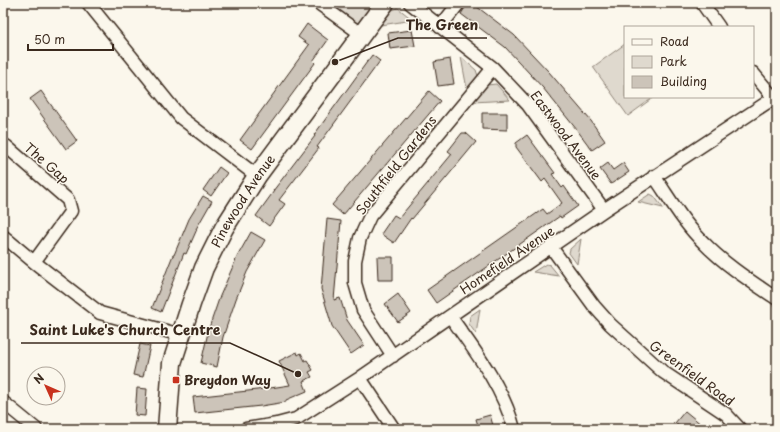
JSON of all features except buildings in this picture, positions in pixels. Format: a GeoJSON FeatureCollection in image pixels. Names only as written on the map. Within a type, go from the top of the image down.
{"type":"FeatureCollection","features":[{"type":"Feature","properties":{"kind":"street"},"geometry":{"type":"LineString","coordinates":[[88,3],[181,118],[257,176]]}},
{"type":"Feature","properties":{"kind":"street"},"geometry":{"type":"LineString","coordinates":[[318,3],[361,34]]}},
{"type":"Feature","properties":{"kind":"street","name":"Pinewood Avenue"},"geometry":{"type":"LineString","coordinates":[[167,429],[172,363],[204,268],[224,228],[257,176],[385,3]]}},
{"type":"Feature","properties":{"kind":"street","name":"Eastwood Avenue"},"geometry":{"type":"LineString","coordinates":[[410,3],[492,68],[528,105],[604,210]]}},
{"type":"Feature","properties":{"kind":"street"},"geometry":{"type":"LineString","coordinates":[[440,27],[459,3]]}},
{"type":"Feature","properties":{"kind":"street"},"geometry":{"type":"LineString","coordinates":[[702,3],[718,26]]}},
{"type":"Feature","properties":{"kind":"street","name":"Southfield Gardens"},"geometry":{"type":"LineString","coordinates":[[393,356],[364,310],[356,283],[355,261],[360,238],[370,216],[492,68]]}},
{"type":"Feature","properties":{"kind":"street"},"geometry":{"type":"LineString","coordinates":[[754,74],[775,97]]}},
{"type":"Feature","properties":{"kind":"street","name":"Homefield Avenue"},"geometry":{"type":"LineString","coordinates":[[246,429],[296,419],[393,356],[654,176],[707,143],[775,97]]}},
{"type":"Feature","properties":{"kind":"street","name":"The Gap"},"geometry":{"type":"LineString","coordinates":[[6,146],[68,200],[71,211],[34,262]]}},
{"type":"Feature","properties":{"kind":"street"},"geometry":{"type":"LineString","coordinates":[[654,176],[691,229],[704,243],[719,258],[777,300]]}},
{"type":"Feature","properties":{"kind":"street"},"geometry":{"type":"LineString","coordinates":[[3,236],[100,313],[181,335]]}},
{"type":"Feature","properties":{"kind":"street","name":"Greenfield Road"},"geometry":{"type":"LineString","coordinates":[[551,247],[594,306],[610,324],[663,372],[726,414],[740,429]]}},
{"type":"Feature","properties":{"kind":"street"},"geometry":{"type":"LineString","coordinates":[[450,316],[498,387],[514,429]]}},
{"type":"Feature","properties":{"kind":"street"},"geometry":{"type":"LineString","coordinates":[[360,378],[394,429]]}},
{"type":"Feature","properties":{"kind":"street"},"geometry":{"type":"LineString","coordinates":[[3,402],[36,429]]}},
{"type":"Feature","properties":{"kind":"green space"},"geometry":{"type":"Polygon","coordinates":[[[322,3],[379,3],[359,31],[322,3]]]}},
{"type":"Feature","properties":{"kind":"green space"},"geometry":{"type":"Polygon","coordinates":[[[398,8],[413,20],[381,25],[392,10],[398,8]]]}},
{"type":"Feature","properties":{"kind":"green space"},"geometry":{"type":"Polygon","coordinates":[[[624,45],[624,98],[653,98],[628,116],[593,67],[624,45]]]}},
{"type":"Feature","properties":{"kind":"green space"},"geometry":{"type":"Polygon","coordinates":[[[461,57],[476,70],[478,76],[467,89],[461,57]]]}},
{"type":"Feature","properties":{"kind":"green space"},"geometry":{"type":"Polygon","coordinates":[[[496,84],[510,100],[473,102],[487,85],[496,84]]]}},
{"type":"Feature","properties":{"kind":"green space"},"geometry":{"type":"Polygon","coordinates":[[[650,194],[654,196],[663,208],[638,202],[650,194]]]}},
{"type":"Feature","properties":{"kind":"green space"},"geometry":{"type":"Polygon","coordinates":[[[581,239],[577,264],[569,253],[570,249],[581,239]]]}},
{"type":"Feature","properties":{"kind":"green space"},"geometry":{"type":"Polygon","coordinates":[[[546,264],[550,265],[559,276],[533,272],[546,264]]]}},
{"type":"Feature","properties":{"kind":"green space"},"geometry":{"type":"Polygon","coordinates":[[[480,309],[476,334],[469,324],[470,316],[480,309]]]}},
{"type":"Feature","properties":{"kind":"place","name":"The Green"},"geometry":{"type":"Point","coordinates":[335,62]}},
{"type":"Feature","properties":{"kind":"place","name":"Saint Luke's Church Centre"},"geometry":{"type":"Point","coordinates":[298,374]}},
{"type":"Feature","properties":{"kind":"place","name":"Breydon Way"},"geometry":{"type":"Point","coordinates":[176,380]}}]}
